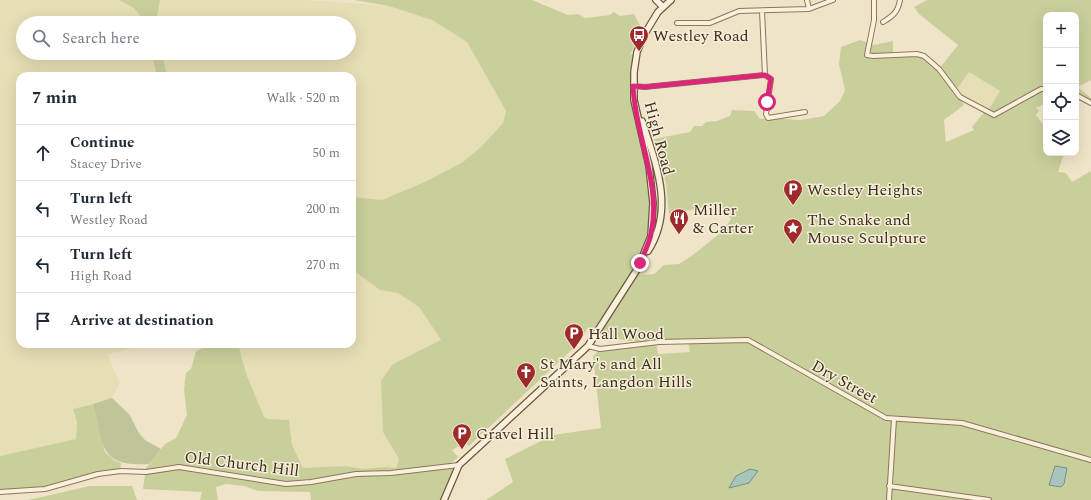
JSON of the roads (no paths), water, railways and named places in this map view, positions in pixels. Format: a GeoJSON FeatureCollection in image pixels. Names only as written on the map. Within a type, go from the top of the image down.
{"type":"FeatureCollection","features":[{"type":"Feature","properties":{"kind":"main road"},"geometry":{"type":"LineString","coordinates":[[656,0],[662,8]]}},
{"type":"Feature","properties":{"kind":"main road","name":"High Road"},"geometry":{"type":"LineString","coordinates":[[640,263],[651,236],[653,203],[649,166],[634,100],[633,86],[637,52],[646,30],[662,8],[671,0]]}},
{"type":"Feature","properties":{"kind":"main road","name":"High Road"},"geometry":{"type":"LineString","coordinates":[[459,465],[588,346],[658,232],[662,213],[657,165],[640,116],[633,86]]}},
{"type":"Feature","properties":{"kind":"main road"},"geometry":{"type":"LineString","coordinates":[[444,500],[459,465]]}},
{"type":"Feature","properties":{"kind":"street"},"geometry":{"type":"LineString","coordinates":[[807,0],[809,9]]}},
{"type":"Feature","properties":{"kind":"street"},"geometry":{"type":"LineString","coordinates":[[677,23],[710,23],[739,11],[809,9],[833,0]]}},
{"type":"Feature","properties":{"kind":"street"},"geometry":{"type":"LineString","coordinates":[[874,0],[874,20],[867,48],[867,55],[917,54],[924,56],[948,79],[960,97],[994,115],[1043,89]]}},
{"type":"Feature","properties":{"kind":"street"},"geometry":{"type":"LineString","coordinates":[[883,22],[894,15],[899,8],[900,0]]}},
{"type":"Feature","properties":{"kind":"street"},"geometry":{"type":"LineString","coordinates":[[762,11],[765,75]]}},
{"type":"Feature","properties":{"kind":"street"},"geometry":{"type":"LineString","coordinates":[[633,86],[645,87],[765,75],[771,79],[766,114],[768,118],[805,112]]}},
{"type":"Feature","properties":{"kind":"street"},"geometry":{"type":"LineString","coordinates":[[1079,97],[1091,103]]}},
{"type":"Feature","properties":{"kind":"street","name":"Dry Street"},"geometry":{"type":"LineString","coordinates":[[588,346],[600,348],[659,342],[748,340],[886,418],[962,423],[1091,460]]}},
{"type":"Feature","properties":{"kind":"street"},"geometry":{"type":"LineString","coordinates":[[889,500],[894,419]]}},
{"type":"Feature","properties":{"kind":"street","name":"Old Church Hill"},"geometry":{"type":"LineString","coordinates":[[0,492],[45,489],[98,474],[120,471],[146,472],[179,467],[286,484],[311,482],[356,474],[391,473],[459,465]]}},
{"type":"Feature","properties":{"kind":"street"},"geometry":{"type":"LineString","coordinates":[[890,486],[989,500]]}},
{"type":"Feature","properties":{"kind":"water"},"geometry":{"type":"Polygon","coordinates":[[[1055,466],[1067,468],[1064,484],[1061,487],[1049,485],[1055,466]]]}},
{"type":"Feature","properties":{"kind":"water"},"geometry":{"type":"Polygon","coordinates":[[[750,469],[758,471],[749,483],[729,488],[736,476],[750,469]]]}},
{"type":"Feature","properties":{"kind":"place","name":"Westley Road"},"geometry":{"type":"Point","coordinates":[639,52]}},
{"type":"Feature","properties":{"kind":"place","name":"Westley Heights"},"geometry":{"type":"Point","coordinates":[793,206]}},
{"type":"Feature","properties":{"kind":"place","name":"Miller & Carter"},"geometry":{"type":"Point","coordinates":[679,235]}},
{"type":"Feature","properties":{"kind":"place","name":"The Snake and Mouse Sculpture"},"geometry":{"type":"Point","coordinates":[793,245]}},
{"type":"Feature","properties":{"kind":"place","name":"Hall Wood"},"geometry":{"type":"Point","coordinates":[574,350]}},
{"type":"Feature","properties":{"kind":"place","name":"St Mary's and All Saints, Langdon Hills"},"geometry":{"type":"Point","coordinates":[526,389]}},
{"type":"Feature","properties":{"kind":"place","name":"Gravel Hill"},"geometry":{"type":"Point","coordinates":[462,450]}}]}
